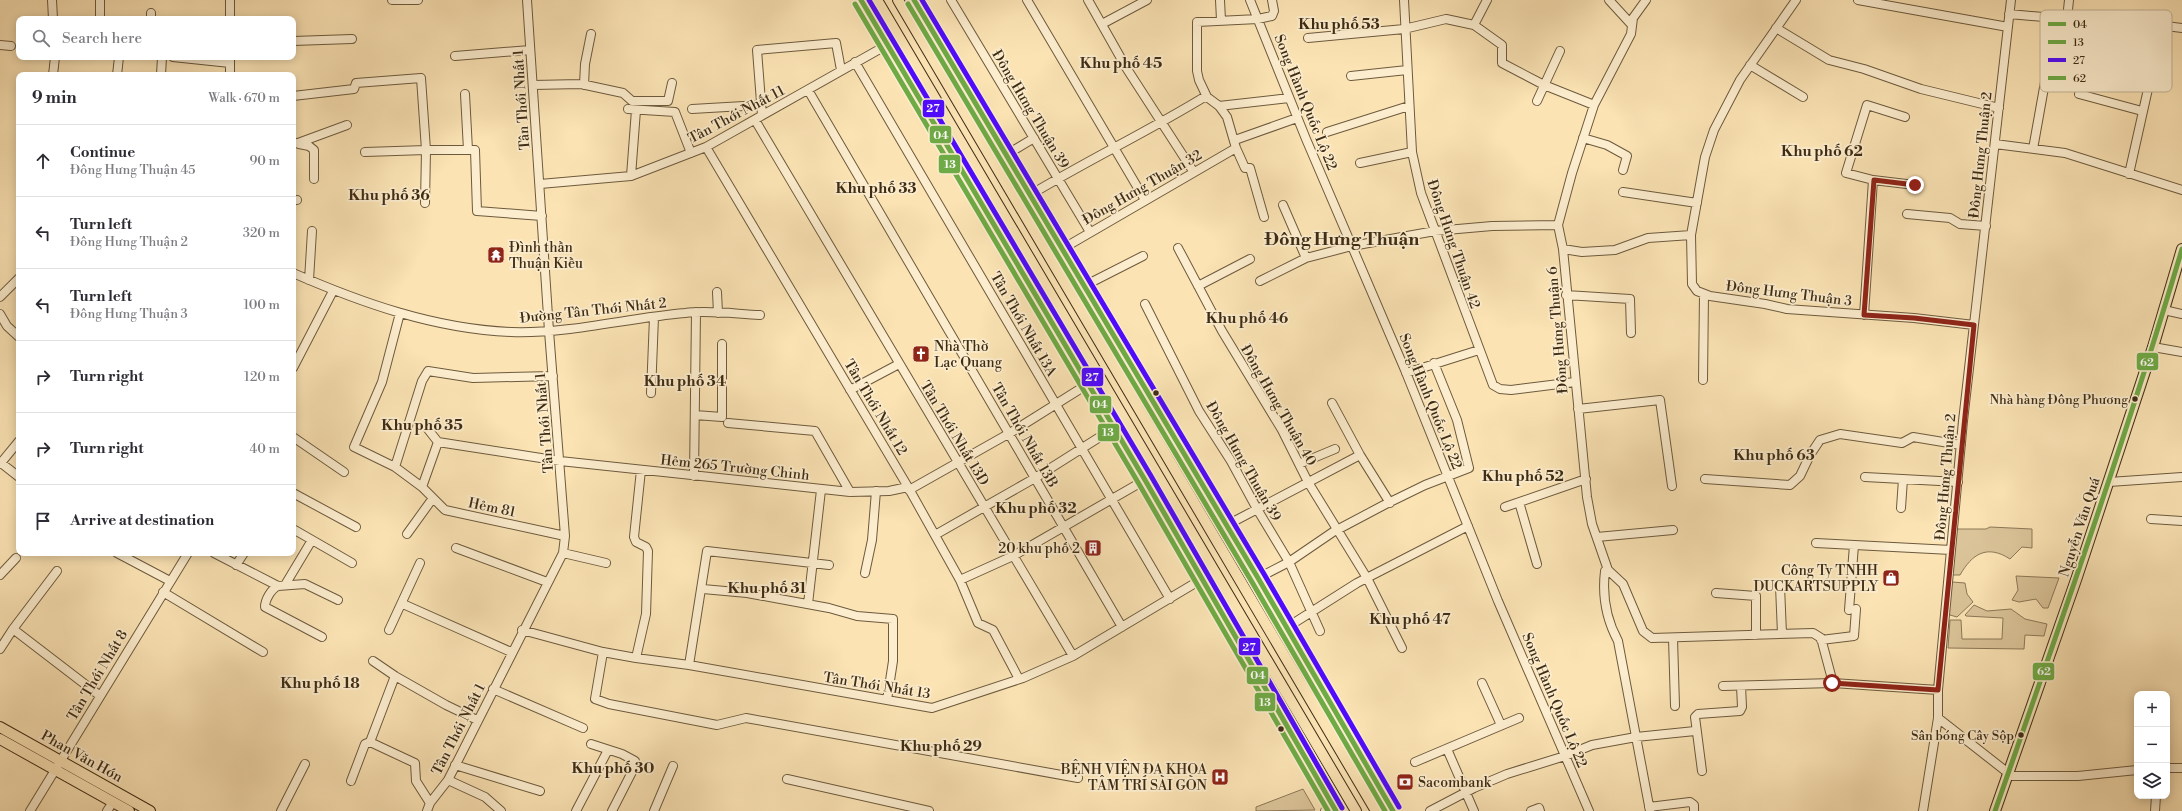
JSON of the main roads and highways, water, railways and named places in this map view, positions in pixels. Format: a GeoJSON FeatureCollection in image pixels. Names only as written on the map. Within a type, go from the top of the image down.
{"type":"FeatureCollection","features":[{"type":"Feature","properties":{"kind":"main road"},"geometry":{"type":"LineString","coordinates":[[861,0],[1145,480],[1332,810]]}},
{"type":"Feature","properties":{"kind":"main road"},"geometry":{"type":"LineString","coordinates":[[877,0],[1356,811]]}},
{"type":"Feature","properties":{"kind":"main road"},"geometry":{"type":"LineString","coordinates":[[898,0],[1376,811]]}},
{"type":"Feature","properties":{"kind":"main road"},"geometry":{"type":"LineString","coordinates":[[914,0],[1227,525],[1393,811]]}},
{"type":"Feature","properties":{"kind":"main road","name":"Nguyễn Văn Quá"},"geometry":{"type":"LineString","coordinates":[[1995,811],[2109,482],[2182,249]]}},
{"type":"Feature","properties":{"kind":"main road"},"geometry":{"type":"LineString","coordinates":[[1030,286],[1070,262]]}},
{"type":"Feature","properties":{"kind":"main road","name":"Phan Văn Hớn"},"geometry":{"type":"LineString","coordinates":[[0,727],[62,760],[150,811]]}},
{"type":"Feature","properties":{"kind":"main road","name":"Phan Văn Hớn"},"geometry":{"type":"LineString","coordinates":[[0,739],[129,811]]}},
{"type":"Feature","properties":{"kind":"place","name":"Đình thần Thuận Kiều"},"geometry":{"type":"Point","coordinates":[496,255]}},
{"type":"Feature","properties":{"kind":"place","name":"Nhà Thờ Lạc Quang"},"geometry":{"type":"Point","coordinates":[921,354]}},
{"type":"Feature","properties":{"kind":"place","name":"Nhà hàng Đông Phương"},"geometry":{"type":"Point","coordinates":[2135,399]}},
{"type":"Feature","properties":{"kind":"place","name":"20 khu phố 2"},"geometry":{"type":"Point","coordinates":[1093,548]}},
{"type":"Feature","properties":{"kind":"place","name":"Công Ty TNHH DUCKARTSUPPLY"},"geometry":{"type":"Point","coordinates":[1891,578]}},
{"type":"Feature","properties":{"kind":"place","name":"Sân bóng Cây Sộp"},"geometry":{"type":"Point","coordinates":[2021,735]}},
{"type":"Feature","properties":{"kind":"place","name":"BỆNH VIỆN ĐA KHOA TÂM TRÍ SÀI GÒN"},"geometry":{"type":"Point","coordinates":[1220,777]}},
{"type":"Feature","properties":{"kind":"place","name":"Sacombank"},"geometry":{"type":"Point","coordinates":[1405,782]}},
{"type":"Feature","properties":{"kind":"district","name":"Khu phố 53"},"geometry":{"type":"Point","coordinates":[1339,24]}},
{"type":"Feature","properties":{"kind":"district","name":"Khu phố 45"},"geometry":{"type":"Point","coordinates":[1121,63]}},
{"type":"Feature","properties":{"kind":"district","name":"Khu phố 62"},"geometry":{"type":"Point","coordinates":[1822,151]}},
{"type":"Feature","properties":{"kind":"district","name":"Khu phố 33"},"geometry":{"type":"Point","coordinates":[876,188]}},
{"type":"Feature","properties":{"kind":"district","name":"Khu phố 36"},"geometry":{"type":"Point","coordinates":[389,195]}},
{"type":"Feature","properties":{"kind":"district","name":"Đông Hưng Thuận"},"geometry":{"type":"Point","coordinates":[1342,239]}},
{"type":"Feature","properties":{"kind":"district","name":"Khu phố 46"},"geometry":{"type":"Point","coordinates":[1247,318]}},
{"type":"Feature","properties":{"kind":"district","name":"Khu phố 34"},"geometry":{"type":"Point","coordinates":[685,381]}},
{"type":"Feature","properties":{"kind":"district","name":"Khu phố 35"},"geometry":{"type":"Point","coordinates":[422,425]}},
{"type":"Feature","properties":{"kind":"district","name":"Khu phố 63"},"geometry":{"type":"Point","coordinates":[1774,455]}},
{"type":"Feature","properties":{"kind":"district","name":"Khu phố 52"},"geometry":{"type":"Point","coordinates":[1523,476]}},
{"type":"Feature","properties":{"kind":"district","name":"Khu phố 32"},"geometry":{"type":"Point","coordinates":[1036,508]}},
{"type":"Feature","properties":{"kind":"district","name":"Khu phố 31"},"geometry":{"type":"Point","coordinates":[767,588]}},
{"type":"Feature","properties":{"kind":"district","name":"Khu phố 47"},"geometry":{"type":"Point","coordinates":[1410,619]}},
{"type":"Feature","properties":{"kind":"district","name":"Khu phố 18"},"geometry":{"type":"Point","coordinates":[320,683]}},
{"type":"Feature","properties":{"kind":"district","name":"Khu phố 29"},"geometry":{"type":"Point","coordinates":[941,746]}},
{"type":"Feature","properties":{"kind":"district","name":"Khu phố 30"},"geometry":{"type":"Point","coordinates":[613,768]}}]}
